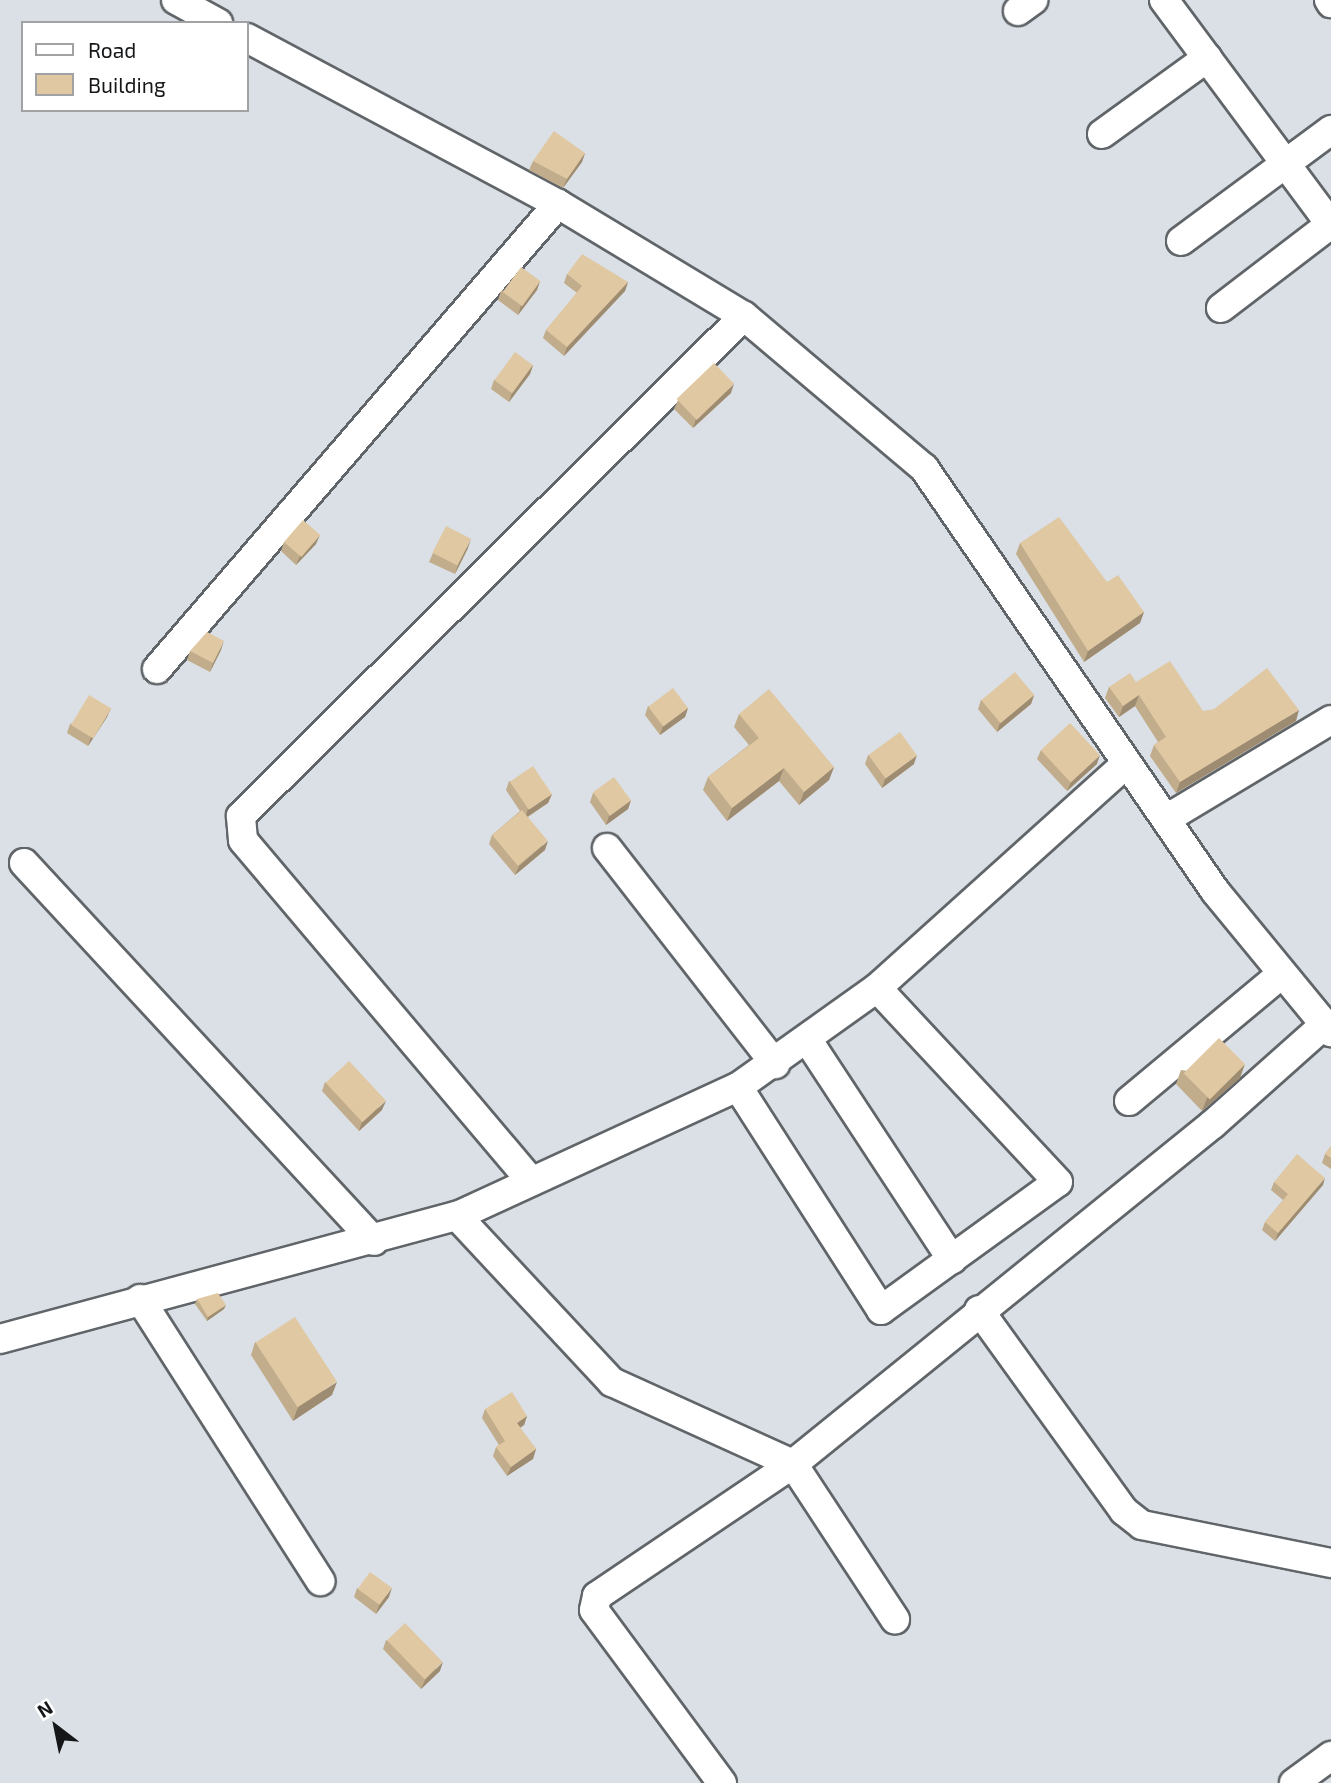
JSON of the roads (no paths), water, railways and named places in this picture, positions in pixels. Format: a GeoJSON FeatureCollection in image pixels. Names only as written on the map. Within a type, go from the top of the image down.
{"type":"FeatureCollection","features":[{"type":"Feature","properties":{"kind":"street"},"geometry":{"type":"LineString","coordinates":[[176,0],[214,21]]}},
{"type":"Feature","properties":{"kind":"street"},"geometry":{"type":"LineString","coordinates":[[1164,0],[1331,225],[1221,308]]}},
{"type":"Feature","properties":{"kind":"street"},"geometry":{"type":"LineString","coordinates":[[248,39],[558,205],[744,316],[924,468],[1166,819],[1280,975],[1327,1029],[793,1464],[597,1596],[594,1609],[722,1783]]}},
{"type":"Feature","properties":{"kind":"street"},"geometry":{"type":"LineString","coordinates":[[1102,134],[1207,58]]}},
{"type":"Feature","properties":{"kind":"street"},"geometry":{"type":"LineString","coordinates":[[1181,241],[1331,130]]}},
{"type":"Feature","properties":{"kind":"street"},"geometry":{"type":"LineString","coordinates":[[157,669],[558,205]]}},
{"type":"Feature","properties":{"kind":"street"},"geometry":{"type":"LineString","coordinates":[[531,1181],[243,840],[241,816],[744,316]]}},
{"type":"Feature","properties":{"kind":"street"},"geometry":{"type":"LineString","coordinates":[[1166,819],[1331,720]]}},
{"type":"Feature","properties":{"kind":"street"},"geometry":{"type":"LineString","coordinates":[[0,1339],[140,1299],[374,1241],[457,1216],[738,1087],[775,1064],[877,988],[1127,763]]}},
{"type":"Feature","properties":{"kind":"street"},"geometry":{"type":"LineString","coordinates":[[607,848],[775,1064]]}},
{"type":"Feature","properties":{"kind":"street"},"geometry":{"type":"LineString","coordinates":[[24,863],[374,1241]]}},
{"type":"Feature","properties":{"kind":"street"},"geometry":{"type":"LineString","coordinates":[[1129,1101],[1280,975]]}},
{"type":"Feature","properties":{"kind":"street"},"geometry":{"type":"LineString","coordinates":[[738,1087],[881,1310],[1058,1182],[877,988]]}},
{"type":"Feature","properties":{"kind":"street"},"geometry":{"type":"LineString","coordinates":[[807,1039],[952,1260]]}},
{"type":"Feature","properties":{"kind":"street"},"geometry":{"type":"LineString","coordinates":[[457,1216],[612,1382],[793,1464],[895,1619]]}},
{"type":"Feature","properties":{"kind":"street"},"geometry":{"type":"LineString","coordinates":[[140,1299],[320,1581]]}},
{"type":"Feature","properties":{"kind":"street"},"geometry":{"type":"LineString","coordinates":[[979,1310],[1124,1511],[1142,1525],[1331,1563]]}},
{"type":"Feature","properties":{"kind":"street"},"geometry":{"type":"LineString","coordinates":[[1294,1783],[1331,1756]]}}]}
